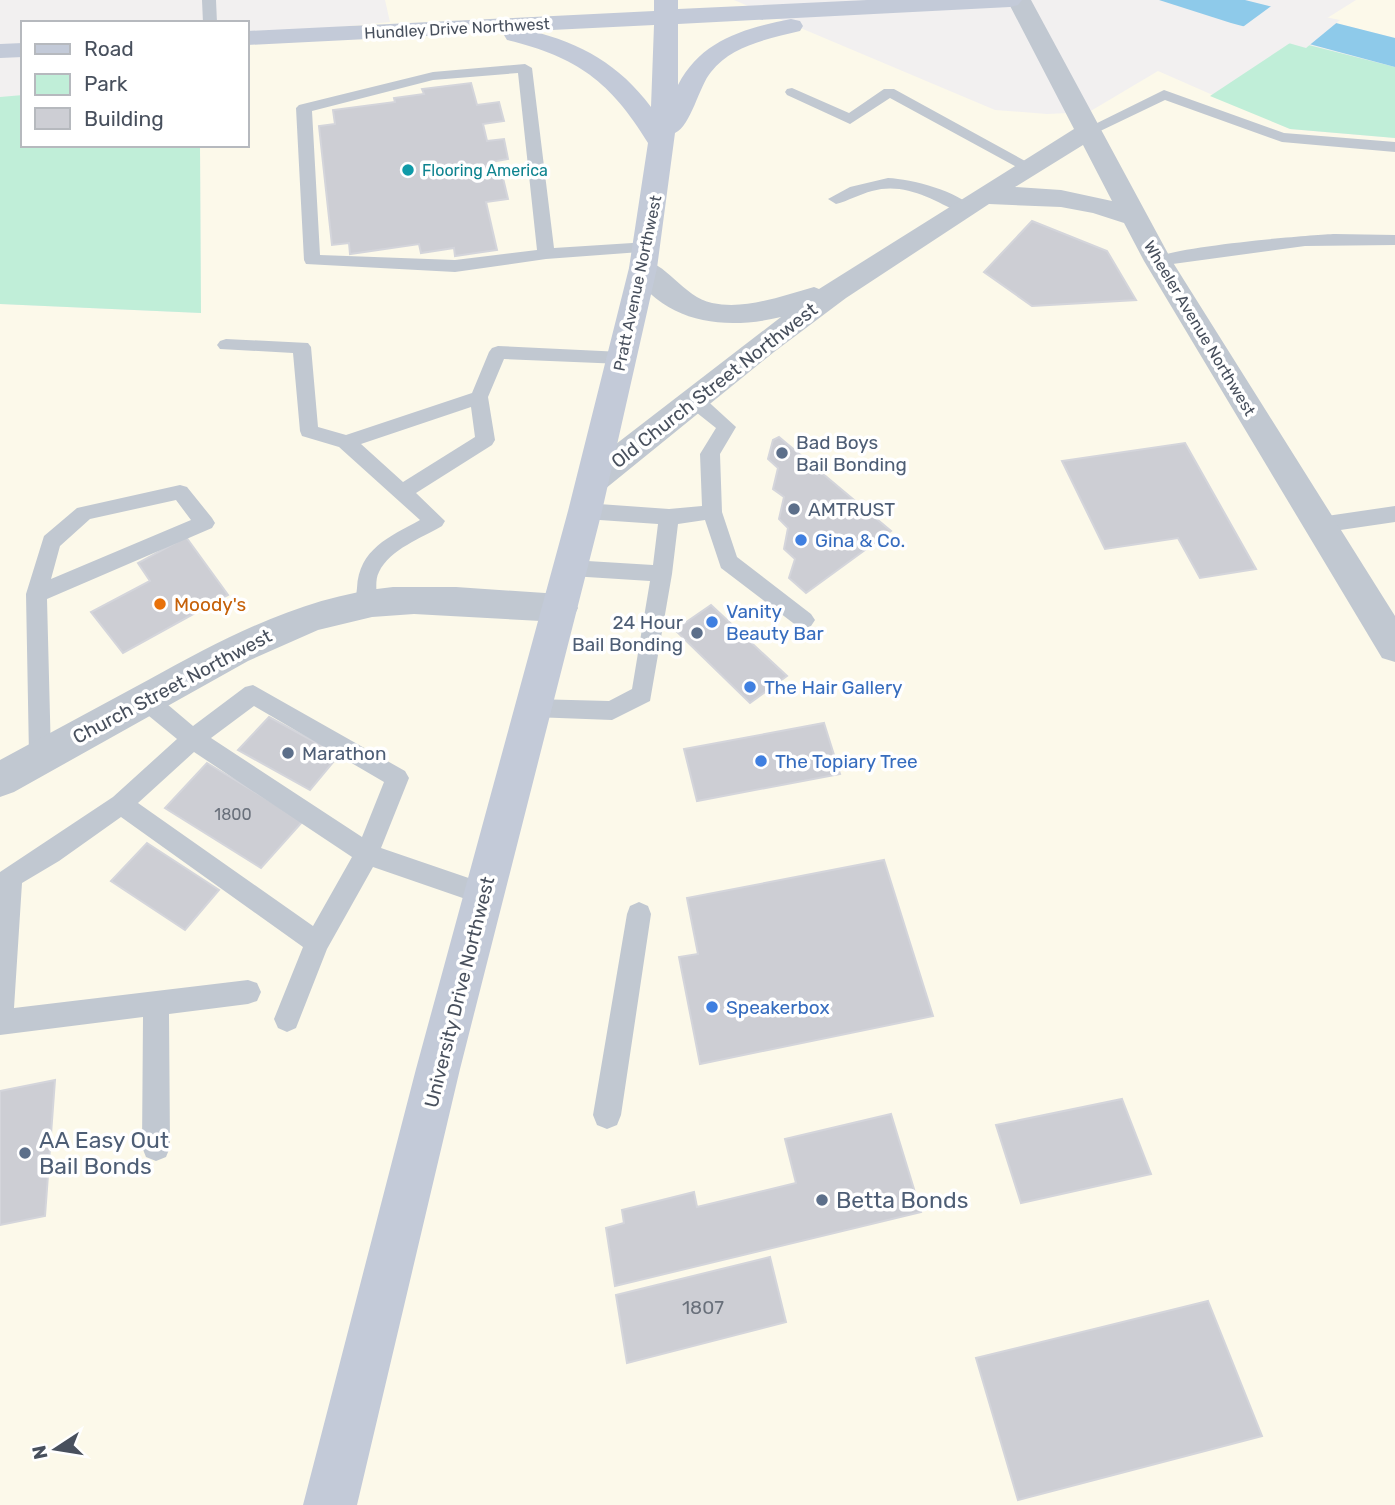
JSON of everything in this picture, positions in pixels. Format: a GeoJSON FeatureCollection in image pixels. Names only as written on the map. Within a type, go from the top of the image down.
{"type":"FeatureCollection","features":[{"type":"Feature","properties":{"kind":"main road"},"geometry":{"type":"LineString","coordinates":[[473,27],[519,18],[575,0]]}},
{"type":"Feature","properties":{"kind":"main road"},"geometry":{"type":"LineString","coordinates":[[666,9],[1010,0]]}},
{"type":"Feature","properties":{"kind":"main road"},"geometry":{"type":"LineString","coordinates":[[661,143],[695,75],[707,60],[724,48],[779,28],[930,2]]}},
{"type":"Feature","properties":{"kind":"main road","name":"Hundley Drive Northwest"},"geometry":{"type":"LineString","coordinates":[[248,38],[473,27],[666,9]]}},
{"type":"Feature","properties":{"kind":"main road","name":"Pratt Avenue Northwest"},"geometry":{"type":"LineString","coordinates":[[589,496],[645,258],[661,143],[666,9]]}},
{"type":"Feature","properties":{"kind":"main road"},"geometry":{"type":"LineString","coordinates":[[473,27],[546,42],[572,51],[603,70],[622,86],[642,110],[661,143]]}},
{"type":"Feature","properties":{"kind":"main road"},"geometry":{"type":"LineString","coordinates":[[0,51],[21,50]]}},
{"type":"Feature","properties":{"kind":"main road","name":"University Drive Northwest"},"geometry":{"type":"LineString","coordinates":[[330,1505],[483,894],[589,496]]}},
{"type":"Feature","properties":{"kind":"street","name":"Wheeler Avenue Northwest"},"geometry":{"type":"LineString","coordinates":[[1019,0],[1158,261],[1395,647]]}},
{"type":"Feature","properties":{"kind":"street","name":"Old Church Street Northwest"},"geometry":{"type":"LineString","coordinates":[[589,496],[694,400],[836,291],[1028,167],[1089,131]]}},
{"type":"Feature","properties":{"kind":"street"},"geometry":{"type":"LineString","coordinates":[[976,202],[1043,195],[1102,204],[1134,217]]}},
{"type":"Feature","properties":{"kind":"street","name":"Old Church Street Northwest"},"geometry":{"type":"LineString","coordinates":[[645,258],[680,301],[713,314],[758,312],[836,291]]}},
{"type":"Feature","properties":{"kind":"street","name":"Church Street Northwest"},"geometry":{"type":"LineString","coordinates":[[0,780],[274,630],[366,604],[394,601],[448,601],[560,608]]}},
{"type":"Feature","properties":{"kind":"lane"},"geometry":{"type":"LineString","coordinates":[[209,0],[210,21]]}},
{"type":"Feature","properties":{"kind":"lane"},"geometry":{"type":"LineString","coordinates":[[546,254],[525,68],[433,76],[304,108],[312,260],[455,266],[546,254],[645,258]]}},
{"type":"Feature","properties":{"kind":"lane"},"geometry":{"type":"LineString","coordinates":[[792,92],[850,119],[889,92],[1028,167]]}},
{"type":"Feature","properties":{"kind":"lane"},"geometry":{"type":"LineString","coordinates":[[1089,131],[1164,95],[1282,137],[1395,147]]}},
{"type":"Feature","properties":{"kind":"lane"},"geometry":{"type":"LineString","coordinates":[[835,199],[864,185],[902,182],[976,202]]}},
{"type":"Feature","properties":{"kind":"lane"},"geometry":{"type":"LineString","coordinates":[[1158,261],[1255,244],[1363,238],[1395,240]]}},
{"type":"Feature","properties":{"kind":"lane"},"geometry":{"type":"LineString","coordinates":[[226,345],[302,347],[309,431],[346,442],[435,521],[390,545],[368,569],[366,604]]}},
{"type":"Feature","properties":{"kind":"lane"},"geometry":{"type":"LineString","coordinates":[[402,492],[485,440],[479,397],[498,352],[622,358]]}},
{"type":"Feature","properties":{"kind":"lane"},"geometry":{"type":"LineString","coordinates":[[346,442],[479,397]]}},
{"type":"Feature","properties":{"kind":"lane"},"geometry":{"type":"LineString","coordinates":[[694,400],[727,427],[710,454],[712,512],[728,562],[804,620]]}},
{"type":"Feature","properties":{"kind":"lane"},"geometry":{"type":"LineString","coordinates":[[36,594],[205,523],[180,492],[84,513],[51,542],[36,594],[40,756]]}},
{"type":"Feature","properties":{"kind":"lane"},"geometry":{"type":"LineString","coordinates":[[589,496],[669,517],[712,512]]}},
{"type":"Feature","properties":{"kind":"lane"},"geometry":{"type":"LineString","coordinates":[[1320,525],[1395,514]]}},
{"type":"Feature","properties":{"kind":"lane"},"geometry":{"type":"LineString","coordinates":[[533,708],[612,710],[642,694],[669,517]]}},
{"type":"Feature","properties":{"kind":"lane"},"geometry":{"type":"LineString","coordinates":[[571,568],[662,574]]}},
{"type":"Feature","properties":{"kind":"lane"},"geometry":{"type":"LineString","coordinates":[[248,992],[0,1022],[10,877],[51,853],[121,804],[193,739],[253,694],[397,778],[367,854],[317,943],[287,1019]]}},
{"type":"Feature","properties":{"kind":"lane"},"geometry":{"type":"LineString","coordinates":[[146,699],[193,739],[367,854],[483,894]]}},
{"type":"Feature","properties":{"kind":"lane"},"geometry":{"type":"LineString","coordinates":[[121,804],[317,943]]}},
{"type":"Feature","properties":{"kind":"lane"},"geometry":{"type":"LineString","coordinates":[[607,1115],[639,914]]}},
{"type":"Feature","properties":{"kind":"lane"},"geometry":{"type":"LineString","coordinates":[[156,1003],[156,1147]]}},
{"type":"Feature","properties":{"kind":"shaded area"},"geometry":{"type":"Polygon","coordinates":[[[385,0],[734,0],[995,110],[1047,114],[1089,112],[1158,71],[1290,129],[1395,138],[1395,1505],[0,1505],[0,304],[201,313],[200,147],[248,147],[248,36],[390,22],[385,0]]]}},
{"type":"Feature","properties":{"kind":"shaded area"},"geometry":{"type":"Polygon","coordinates":[[[1356,0],[1395,0],[1395,38],[1324,20],[1356,0]]]}},
{"type":"Feature","properties":{"kind":"green space"},"geometry":{"type":"Polygon","coordinates":[[[1293,41],[1395,67],[1395,138],[1290,129],[1210,96],[1293,41]]]}},
{"type":"Feature","properties":{"kind":"green space"},"geometry":{"type":"Polygon","coordinates":[[[21,95],[21,147],[200,147],[201,313],[0,304],[0,97],[21,95]]]}},
{"type":"Feature","properties":{"kind":"water"},"geometry":{"type":"Polygon","coordinates":[[[1159,0],[1245,0],[1395,38],[1395,67],[1231,23],[1159,0]]]}},
{"type":"Feature","properties":{"kind":"pier"},"geometry":{"type":"Polygon","coordinates":[[[1274,4],[1340,20],[1306,48],[1240,29],[1274,4]]]}},
{"type":"Feature","properties":{"kind":"building","name":"Flooring America"},"geometry":{"type":"Polygon","coordinates":[[[471,83],[477,105],[499,102],[504,121],[483,124],[487,141],[504,139],[508,159],[491,162],[495,179],[503,178],[508,199],[486,202],[497,250],[455,256],[454,248],[421,253],[419,244],[350,254],[349,243],[332,245],[319,126],[335,124],[333,110],[395,102],[394,98],[424,94],[422,89],[471,83]]]}},
{"type":"Feature","properties":{"kind":"building"},"geometry":{"type":"Polygon","coordinates":[[[1032,221],[1107,251],[1136,300],[1032,306],[984,272],[1032,221]]]}},
{"type":"Feature","properties":{"kind":"building"},"geometry":{"type":"Polygon","coordinates":[[[779,437],[891,531],[806,593],[789,578],[795,559],[784,549],[788,528],[779,519],[784,497],[773,489],[778,468],[768,459],[773,440],[779,437]]]}},
{"type":"Feature","properties":{"kind":"building"},"geometry":{"type":"Polygon","coordinates":[[[1185,443],[1256,569],[1200,578],[1178,538],[1105,549],[1062,461],[1185,443]]]}},
{"type":"Feature","properties":{"kind":"building","name":"Moody's"},"geometry":{"type":"Polygon","coordinates":[[[186,537],[228,595],[123,653],[91,612],[150,581],[138,563],[186,537]]]}},
{"type":"Feature","properties":{"kind":"building"},"geometry":{"type":"Polygon","coordinates":[[[711,605],[787,676],[750,703],[675,630],[711,605]]]}},
{"type":"Feature","properties":{"kind":"building"},"geometry":{"type":"Polygon","coordinates":[[[269,717],[339,755],[310,790],[238,750],[269,717]]]}},
{"type":"Feature","properties":{"kind":"building","name":"The Topiary Tree"},"geometry":{"type":"Polygon","coordinates":[[[824,723],[840,774],[697,801],[684,749],[824,723]]]}},
{"type":"Feature","properties":{"kind":"building"},"geometry":{"type":"Polygon","coordinates":[[[207,763],[303,821],[261,868],[165,808],[207,763]]]}},
{"type":"Feature","properties":{"kind":"building"},"geometry":{"type":"Polygon","coordinates":[[[147,843],[219,890],[185,930],[111,881],[147,843]]]}},
{"type":"Feature","properties":{"kind":"building"},"geometry":{"type":"Polygon","coordinates":[[[884,860],[933,1016],[700,1064],[679,957],[698,954],[687,898],[884,860]]]}},
{"type":"Feature","properties":{"kind":"building","name":"AA Easy Out Bail Bonds"},"geometry":{"type":"Polygon","coordinates":[[[55,1080],[45,1216],[0,1225],[0,1091],[55,1080]]]}},
{"type":"Feature","properties":{"kind":"building"},"geometry":{"type":"Polygon","coordinates":[[[1122,1099],[1151,1174],[1021,1203],[996,1125],[1122,1099]]]}},
{"type":"Feature","properties":{"kind":"building","name":"Betta Bonds"},"geometry":{"type":"Polygon","coordinates":[[[891,1114],[921,1212],[615,1286],[606,1228],[624,1223],[622,1210],[694,1192],[697,1207],[796,1183],[785,1139],[891,1114]]]}},
{"type":"Feature","properties":{"kind":"building"},"geometry":{"type":"Polygon","coordinates":[[[770,1257],[786,1322],[627,1363],[616,1295],[770,1257]]]}},
{"type":"Feature","properties":{"kind":"building"},"geometry":{"type":"Polygon","coordinates":[[[1208,1301],[1262,1436],[1018,1500],[976,1358],[1208,1301]]]}},
{"type":"Feature","properties":{"kind":"place","name":"Flooring America"},"geometry":{"type":"Point","coordinates":[408,170]}},
{"type":"Feature","properties":{"kind":"place","name":"Bad Boys Bail Bonding"},"geometry":{"type":"Point","coordinates":[782,453]}},
{"type":"Feature","properties":{"kind":"place","name":"AMTRUST"},"geometry":{"type":"Point","coordinates":[794,509]}},
{"type":"Feature","properties":{"kind":"place","name":"Gina & Co."},"geometry":{"type":"Point","coordinates":[801,540]}},
{"type":"Feature","properties":{"kind":"place","name":"Moody's"},"geometry":{"type":"Point","coordinates":[160,604]}},
{"type":"Feature","properties":{"kind":"place","name":"Vanity Beauty Bar"},"geometry":{"type":"Point","coordinates":[712,622]}},
{"type":"Feature","properties":{"kind":"place","name":"24 Hour Bail Bonding"},"geometry":{"type":"Point","coordinates":[697,633]}},
{"type":"Feature","properties":{"kind":"place","name":"The Hair Gallery"},"geometry":{"type":"Point","coordinates":[750,687]}},
{"type":"Feature","properties":{"kind":"place","name":"Marathon"},"geometry":{"type":"Point","coordinates":[288,753]}},
{"type":"Feature","properties":{"kind":"place","name":"The Topiary Tree"},"geometry":{"type":"Point","coordinates":[761,761]}},
{"type":"Feature","properties":{"kind":"place","name":"Speakerbox"},"geometry":{"type":"Point","coordinates":[712,1007]}},
{"type":"Feature","properties":{"kind":"place","name":"AA Easy Out Bail Bonds"},"geometry":{"type":"Point","coordinates":[25,1153]}},
{"type":"Feature","properties":{"kind":"place","name":"Betta Bonds"},"geometry":{"type":"Point","coordinates":[822,1200]}}]}
